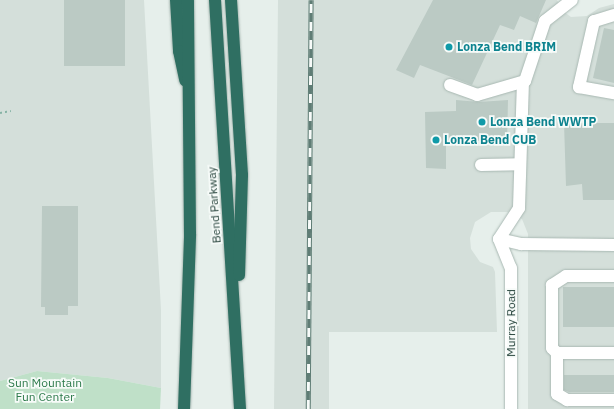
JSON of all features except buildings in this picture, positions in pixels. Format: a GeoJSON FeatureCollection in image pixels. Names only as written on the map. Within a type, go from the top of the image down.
{"type":"FeatureCollection","features":[{"type":"Feature","properties":{"kind":"highway"},"geometry":{"type":"LineString","coordinates":[[176,0],[179,51],[191,111]]}},
{"type":"Feature","properties":{"kind":"highway","name":"Bend Parkway"},"geometry":{"type":"LineString","coordinates":[[184,409],[190,234],[191,111],[188,0]]}},
{"type":"Feature","properties":{"kind":"highway","name":"Bend Parkway"},"geometry":{"type":"LineString","coordinates":[[215,0],[240,409]]}},
{"type":"Feature","properties":{"kind":"highway"},"geometry":{"type":"LineString","coordinates":[[231,0],[242,175],[241,245],[235,316]]}},
{"type":"Feature","properties":{"kind":"street"},"geometry":{"type":"LineString","coordinates":[[572,0],[545,21],[525,81],[523,82],[519,208],[499,240],[521,244],[614,244]]}},
{"type":"Feature","properties":{"kind":"street"},"geometry":{"type":"LineString","coordinates":[[614,15],[594,21],[579,87],[614,93]]}},
{"type":"Feature","properties":{"kind":"street"},"geometry":{"type":"LineString","coordinates":[[450,85],[477,95],[523,82]]}},
{"type":"Feature","properties":{"kind":"street"},"geometry":{"type":"LineString","coordinates":[[481,164],[520,164]]}},
{"type":"Feature","properties":{"kind":"street","name":"Murray Road"},"geometry":{"type":"LineString","coordinates":[[499,240],[511,268],[511,409]]}},
{"type":"Feature","properties":{"kind":"street"},"geometry":{"type":"LineString","coordinates":[[614,276],[566,276],[552,285],[552,348],[556,353],[557,394],[567,400],[614,400]]}},
{"type":"Feature","properties":{"kind":"street"},"geometry":{"type":"LineString","coordinates":[[556,353],[614,353]]}},
{"type":"Feature","properties":{"kind":"path"},"geometry":{"type":"LineString","coordinates":[[0,113],[11,111]]}},
{"type":"Feature","properties":{"kind":"shaded area"},"geometry":{"type":"Polygon","coordinates":[[[0,0],[144,0],[161,310],[161,388],[108,378],[37,371],[0,381],[0,0]]]}},
{"type":"Feature","properties":{"kind":"shaded area"},"geometry":{"type":"Polygon","coordinates":[[[278,0],[557,0],[563,11],[571,17],[587,16],[599,8],[614,4],[614,409],[528,409],[528,234],[522,219],[508,212],[491,212],[475,222],[470,238],[471,249],[480,262],[493,267],[495,272],[497,332],[329,332],[329,409],[274,409],[278,0]]]}},
{"type":"Feature","properties":{"kind":"green space","name":"Sun Mountain Fun Center"},"geometry":{"type":"Polygon","coordinates":[[[37,371],[108,378],[161,388],[160,409],[0,409],[0,381],[37,371]]]}},
{"type":"Feature","properties":{"kind":"railway"},"geometry":{"type":"LineString","coordinates":[[308,409],[311,0]]}},
{"type":"Feature","properties":{"kind":"place","name":"Lonza Bend BRIM"},"geometry":{"type":"Point","coordinates":[449,47]}},
{"type":"Feature","properties":{"kind":"place","name":"Lonza Bend WWTP"},"geometry":{"type":"Point","coordinates":[482,122]}},
{"type":"Feature","properties":{"kind":"place","name":"Lonza Bend CUB"},"geometry":{"type":"Point","coordinates":[436,140]}}]}
